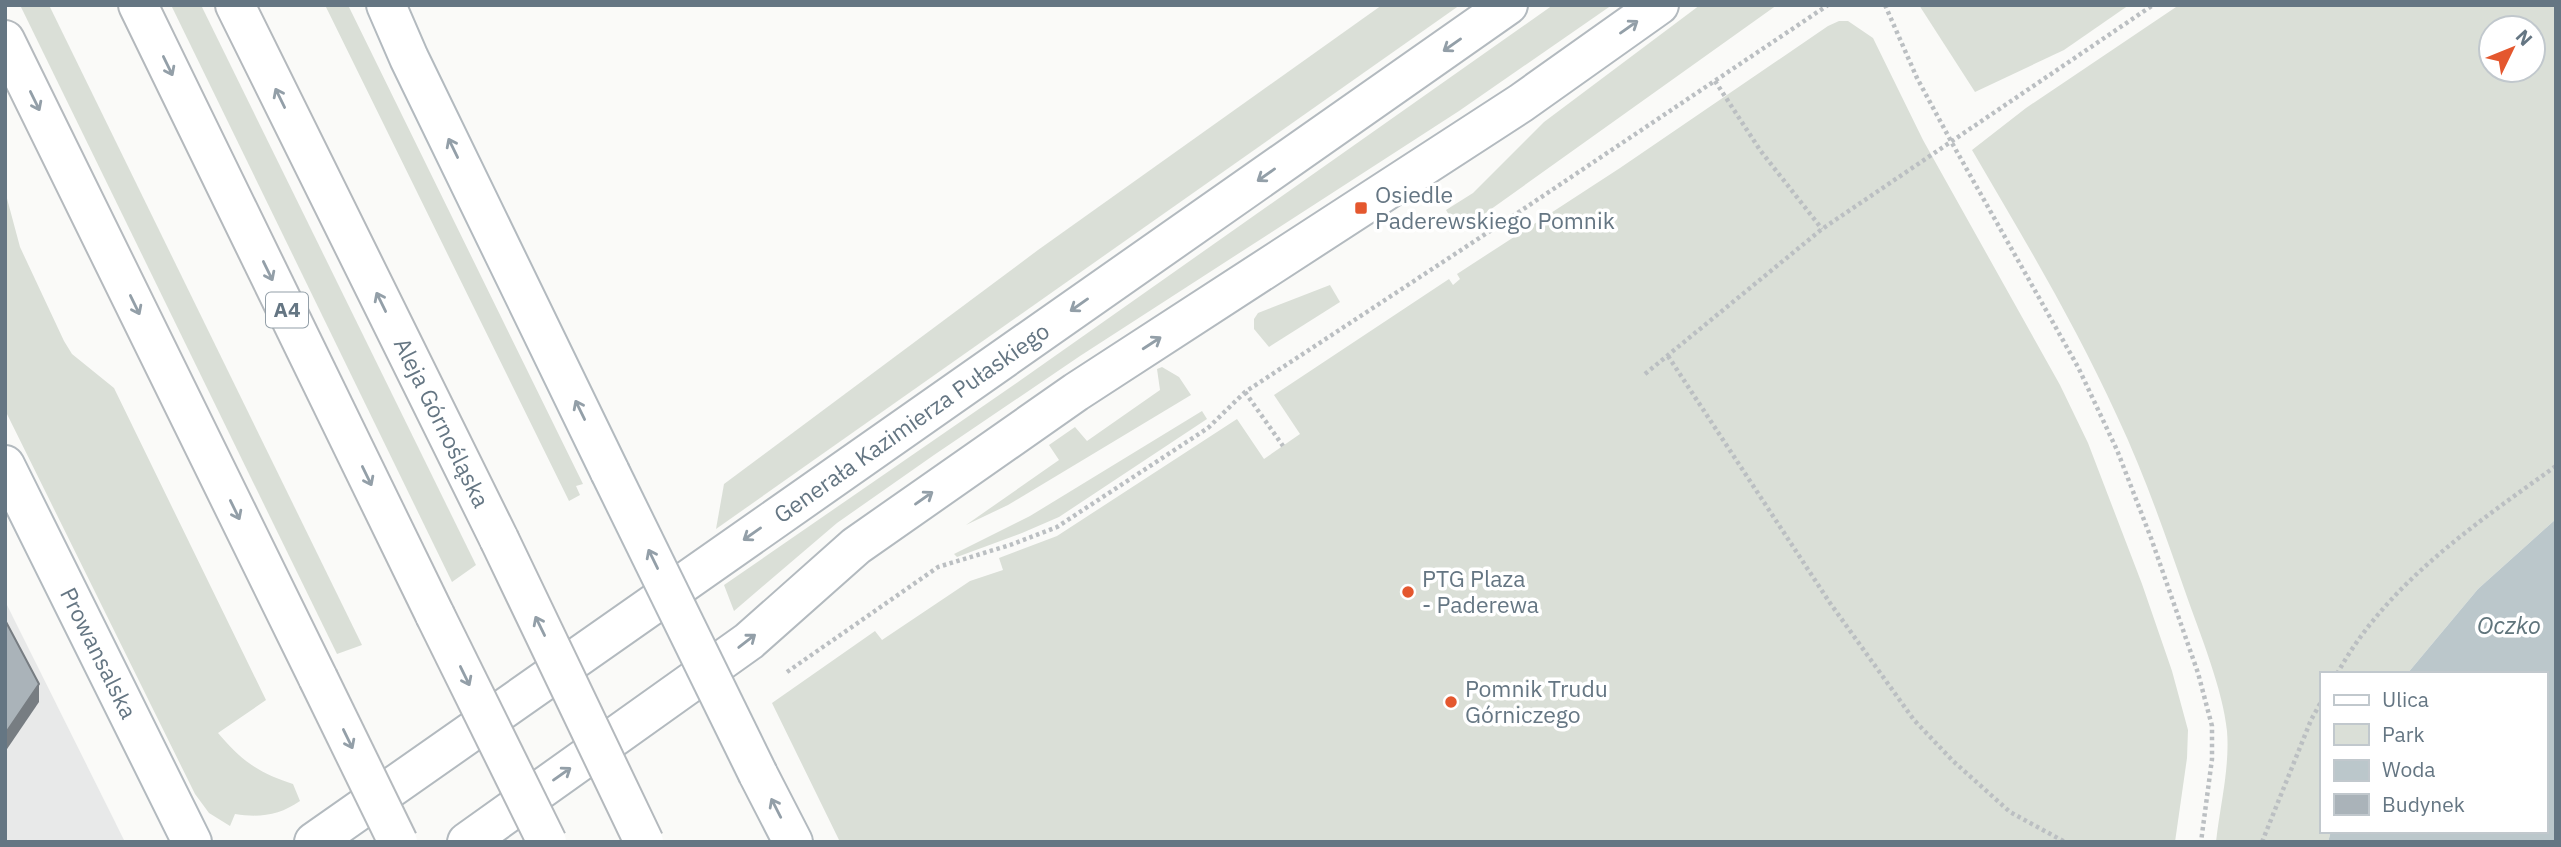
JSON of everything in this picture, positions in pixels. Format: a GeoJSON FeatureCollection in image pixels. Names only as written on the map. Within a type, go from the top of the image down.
{"type":"FeatureCollection","features":[{"type":"Feature","properties":{"kind":"main road","name":"A4"},"geometry":{"type":"LineString","coordinates":[[138,5],[547,842]]}},
{"type":"Feature","properties":{"kind":"main road","name":"Aleja Górnośląska"},"geometry":{"type":"LineString","coordinates":[[234,5],[499,539],[644,842]]}},
{"type":"Feature","properties":{"kind":"main road"},"geometry":{"type":"LineString","coordinates":[[386,5],[409,58],[669,593],[793,842]]}},
{"type":"Feature","properties":{"kind":"main road","name":"Generała Kazimierza Pułaskiego"},"geometry":{"type":"LineString","coordinates":[[314,842],[1508,5]]}},
{"type":"Feature","properties":{"kind":"main road"},"geometry":{"type":"LineString","coordinates":[[467,842],[750,640],[856,546],[1076,392],[1521,103],[1659,5]]}},
{"type":"Feature","properties":{"kind":"main road"},"geometry":{"type":"LineString","coordinates":[[5,40],[398,842]]}},
{"type":"Feature","properties":{"kind":"main road","name":"Prowansalska"},"geometry":{"type":"LineString","coordinates":[[5,465],[192,842]]}},
{"type":"Feature","properties":{"kind":"path"},"geometry":{"type":"LineString","coordinates":[[938,567],[1057,527],[1208,428],[1245,392],[1828,5]]}},
{"type":"Feature","properties":{"kind":"path"},"geometry":{"type":"LineString","coordinates":[[1885,5],[1917,78],[2078,367],[2118,450],[2198,673],[2211,726],[2212,758],[2201,842]]}},
{"type":"Feature","properties":{"kind":"path"},"geometry":{"type":"LineString","coordinates":[[1645,374],[1822,229],[2153,5]]}},
{"type":"Feature","properties":{"kind":"path"},"geometry":{"type":"LineString","coordinates":[[1714,82],[1760,150],[1822,229]]}},
{"type":"Feature","properties":{"kind":"path"},"geometry":{"type":"LineString","coordinates":[[1668,356],[1830,603],[1914,720],[1953,761],[2010,812],[2065,842]]}},
{"type":"Feature","properties":{"kind":"path"},"geometry":{"type":"LineString","coordinates":[[1245,392],[1283,446]]}},
{"type":"Feature","properties":{"kind":"path"},"geometry":{"type":"LineString","coordinates":[[2338,672],[2353,644],[2402,586],[2507,501],[2556,466]]}},
{"type":"Feature","properties":{"kind":"path"},"geometry":{"type":"LineString","coordinates":[[2262,842],[2320,704]]}},
{"type":"Feature","properties":{"kind":"shaded area"},"geometry":{"type":"Polygon","coordinates":[[[5,601],[125,842],[5,842],[5,601]]]}},
{"type":"Feature","properties":{"kind":"green space"},"geometry":{"type":"Polygon","coordinates":[[[20,5],[49,5],[362,645],[337,654],[20,5]]]}},
{"type":"Feature","properties":{"kind":"green space"},"geometry":{"type":"Polygon","coordinates":[[[171,5],[201,5],[476,565],[452,582],[171,5]]]}},
{"type":"Feature","properties":{"kind":"green space"},"geometry":{"type":"Polygon","coordinates":[[[325,5],[348,5],[583,484],[576,486],[580,495],[569,501],[325,5]]]}},
{"type":"Feature","properties":{"kind":"green space"},"geometry":{"type":"Polygon","coordinates":[[[1382,5],[1460,5],[716,529],[724,484],[1038,250],[1382,5]]]}},
{"type":"Feature","properties":{"kind":"green space"},"geometry":{"type":"Polygon","coordinates":[[[1553,5],[1612,5],[1459,111],[1080,356],[934,455],[837,523],[734,611],[724,585],[1018,382],[1553,5]]]}},
{"type":"Feature","properties":{"kind":"green space"},"geometry":{"type":"Polygon","coordinates":[[[1700,5],[1777,5],[1459,232],[1446,210],[1473,193],[1544,122],[1700,5]]]}},
{"type":"Feature","properties":{"kind":"green space"},"geometry":{"type":"Polygon","coordinates":[[[1919,5],[2129,5],[2064,50],[1975,92],[1919,5]]]}},
{"type":"Feature","properties":{"kind":"green space"},"geometry":{"type":"Polygon","coordinates":[[[2179,5],[2556,5],[2556,519],[2478,589],[2409,672],[2320,672],[2320,833],[2330,833],[2328,842],[2216,842],[2228,745],[2225,715],[2216,680],[2136,459],[2101,382],[2029,248],[1972,150],[2026,108],[2179,5]]]}},
{"type":"Feature","properties":{"kind":"green space"},"geometry":{"type":"Polygon","coordinates":[[[1839,21],[1848,21],[1873,38],[1923,140],[2060,385],[2088,443],[2142,584],[2172,671],[2188,730],[2187,758],[2175,842],[840,842],[772,703],[875,631],[882,640],[970,581],[1003,570],[999,558],[1057,536],[1237,419],[1264,459],[1300,434],[1274,395],[1449,279],[1453,285],[1460,279],[1457,274],[1839,21]]]}},
{"type":"Feature","properties":{"kind":"green space"},"geometry":{"type":"Polygon","coordinates":[[[5,191],[20,247],[64,341],[72,354],[114,388],[266,700],[218,733],[234,751],[251,764],[293,784],[300,801],[285,810],[253,816],[235,814],[230,826],[209,813],[195,794],[5,410],[5,191]]]}},
{"type":"Feature","properties":{"kind":"green space"},"geometry":{"type":"Polygon","coordinates":[[[1330,285],[1340,302],[1269,347],[1254,329],[1254,319],[1258,313],[1330,285]]]}},
{"type":"Feature","properties":{"kind":"green space"},"geometry":{"type":"Polygon","coordinates":[[[1162,367],[1179,377],[1191,395],[1008,505],[966,525],[1059,460],[1049,445],[1075,427],[1087,441],[1160,390],[1157,369],[1162,367]]]}},
{"type":"Feature","properties":{"kind":"green space"},"geometry":{"type":"Polygon","coordinates":[[[1202,411],[1207,419],[1059,517],[957,557],[954,554],[1030,516],[1202,411]]]}},
{"type":"Feature","properties":{"kind":"water","name":"Oczko"},"geometry":{"type":"Polygon","coordinates":[[[2556,519],[2556,842],[2328,842],[2330,833],[2547,833],[2547,672],[2409,672],[2478,589],[2556,519]]]}},
{"type":"Feature","properties":{"kind":"building"},"geometry":{"type":"Polygon","coordinates":[[[5,620],[39,684],[5,734],[5,620]]]}},
{"type":"Feature","properties":{"kind":"place","name":"Osiedle Paderewskiego Pomnik"},"geometry":{"type":"Point","coordinates":[1361,208]}},
{"type":"Feature","properties":{"kind":"place","name":"PTG Plaza - Paderewa"},"geometry":{"type":"Point","coordinates":[1408,592]}},
{"type":"Feature","properties":{"kind":"place","name":"Pomnik Trudu Górniczego"},"geometry":{"type":"Point","coordinates":[1451,702]}}]}
